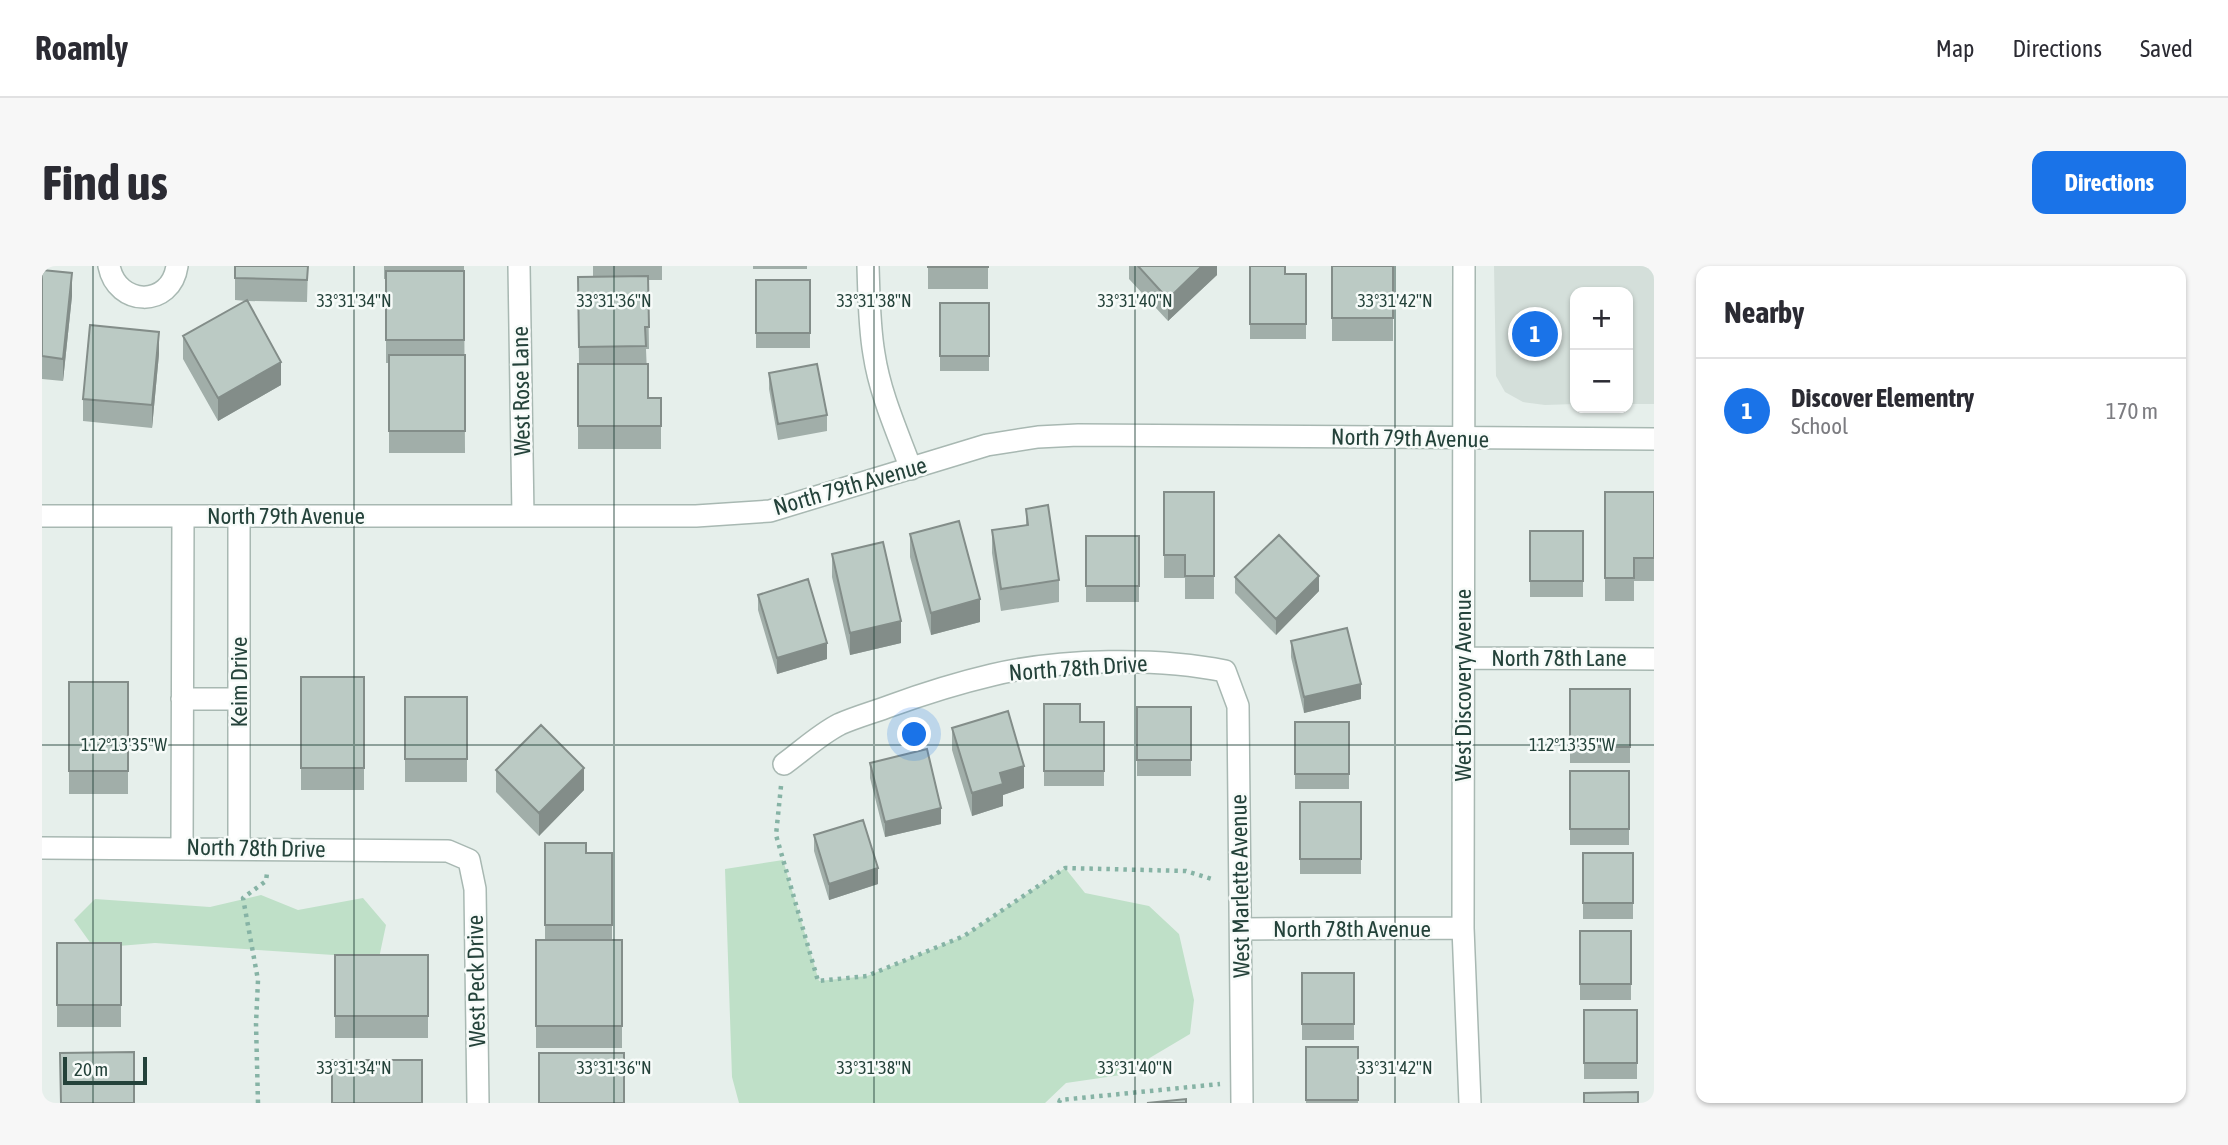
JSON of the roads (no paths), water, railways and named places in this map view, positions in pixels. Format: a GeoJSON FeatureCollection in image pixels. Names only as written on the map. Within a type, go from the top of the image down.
{"type":"FeatureCollection","features":[{"type":"Feature","properties":{"kind":"street"},"geometry":{"type":"LineString","coordinates":[[108,266],[116,285],[124,292],[146,298],[166,289],[173,280],[177,266]]}},
{"type":"Feature","properties":{"kind":"street","name":"West Rose Lane"},"geometry":{"type":"LineString","coordinates":[[519,266],[523,516]]}},
{"type":"Feature","properties":{"kind":"street"},"geometry":{"type":"LineString","coordinates":[[868,266],[874,355],[884,399],[911,469]]}},
{"type":"Feature","properties":{"kind":"street","name":"West Discovery Avenue"},"geometry":{"type":"LineString","coordinates":[[1464,266],[1463,928],[1469,1103]]}},
{"type":"Feature","properties":{"kind":"street","name":"North 79th Avenue"},"geometry":{"type":"LineString","coordinates":[[42,516],[696,516],[770,511],[987,445],[1038,437],[1078,435],[1654,439]]}},
{"type":"Feature","properties":{"kind":"street"},"geometry":{"type":"LineString","coordinates":[[182,848],[183,516]]}},
{"type":"Feature","properties":{"kind":"street","name":"Keim Drive"},"geometry":{"type":"LineString","coordinates":[[239,516],[239,848]]}},
{"type":"Feature","properties":{"kind":"street","name":"North 78th Lane"},"geometry":{"type":"LineString","coordinates":[[1464,658],[1654,659]]}},
{"type":"Feature","properties":{"kind":"street","name":"North 78th Drive"},"geometry":{"type":"LineString","coordinates":[[784,764],[839,725],[914,698],[991,675],[1026,668],[1126,662],[1193,664],[1225,671]]}},
{"type":"Feature","properties":{"kind":"street","name":"West Marlette Avenue"},"geometry":{"type":"LineString","coordinates":[[1225,671],[1238,706],[1242,1093]]}},
{"type":"Feature","properties":{"kind":"street"},"geometry":{"type":"LineString","coordinates":[[182,699],[239,699]]}},
{"type":"Feature","properties":{"kind":"street","name":"North 78th Drive"},"geometry":{"type":"LineString","coordinates":[[42,848],[448,851],[469,859]]}},
{"type":"Feature","properties":{"kind":"street","name":"West Peck Drive"},"geometry":{"type":"LineString","coordinates":[[469,859],[475,889],[478,1103]]}},
{"type":"Feature","properties":{"kind":"street","name":"North 78th Avenue"},"geometry":{"type":"LineString","coordinates":[[1241,929],[1463,928]]}},
{"type":"Feature","properties":{"kind":"place","name":"Discover Elementry"},"geometry":{"type":"Point","coordinates":[1535,334]}}]}
